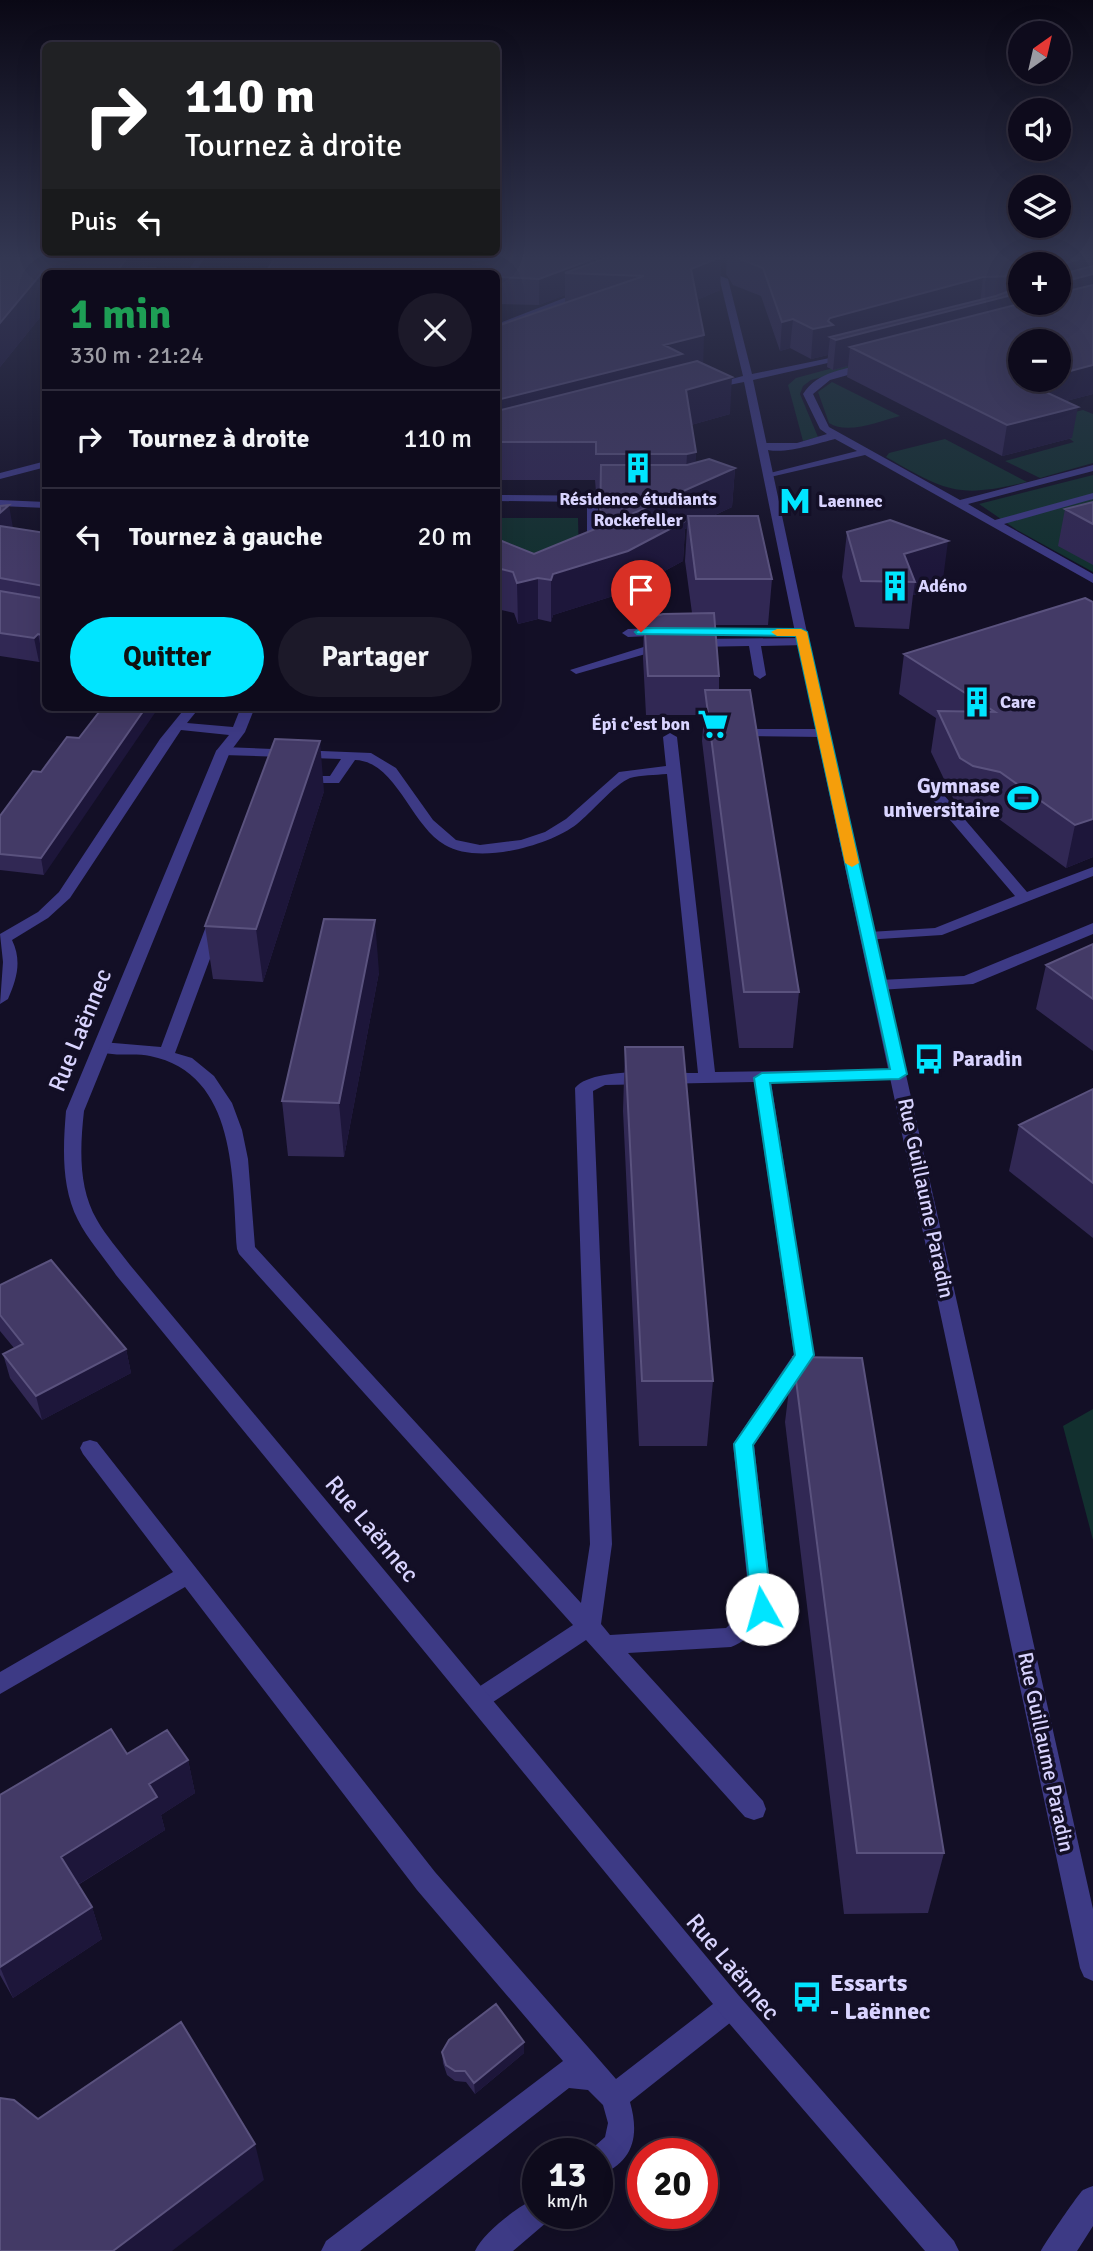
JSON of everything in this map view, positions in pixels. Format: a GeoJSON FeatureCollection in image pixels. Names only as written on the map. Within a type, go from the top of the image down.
{"type":"FeatureCollection","features":[{"type":"Feature","properties":{"kind":"street","name":"Rue Guillaume Paradin"},"geometry":{"type":"LineString","coordinates":[[744,362],[1093,1968]]}},
{"type":"Feature","properties":{"kind":"street"},"geometry":{"type":"LineString","coordinates":[[699,389],[823,362]]}},
{"type":"Feature","properties":{"kind":"street"},"geometry":{"type":"LineString","coordinates":[[875,365],[825,379],[810,390],[808,394],[825,429],[1093,579]]}},
{"type":"Feature","properties":{"kind":"street"},"geometry":{"type":"LineString","coordinates":[[763,446],[797,446],[836,435]]}},
{"type":"Feature","properties":{"kind":"street"},"geometry":{"type":"LineString","coordinates":[[770,476],[866,452]]}},
{"type":"Feature","properties":{"kind":"street"},"geometry":{"type":"LineString","coordinates":[[0,476],[42,465]]}},
{"type":"Feature","properties":{"kind":"street"},"geometry":{"type":"LineString","coordinates":[[957,504],[1093,468]]}},
{"type":"Feature","properties":{"kind":"street"},"geometry":{"type":"LineString","coordinates":[[993,524],[1093,496]]}},
{"type":"Feature","properties":{"kind":"street"},"geometry":{"type":"LineString","coordinates":[[500,498],[632,499]]}},
{"type":"Feature","properties":{"kind":"street"},"geometry":{"type":"LineString","coordinates":[[589,563],[593,558],[592,499]]}},
{"type":"Feature","properties":{"kind":"street"},"geometry":{"type":"LineString","coordinates":[[0,503],[42,505]]}},
{"type":"Feature","properties":{"kind":"street"},"geometry":{"type":"LineString","coordinates":[[628,633],[802,637]]}},
{"type":"Feature","properties":{"kind":"street"},"geometry":{"type":"LineString","coordinates":[[576,670],[670,643],[754,642],[802,637]]}},
{"type":"Feature","properties":{"kind":"street"},"geometry":{"type":"LineString","coordinates":[[754,642],[760,675]]}},
{"type":"Feature","properties":{"kind":"street"},"geometry":{"type":"LineString","coordinates":[[0,999],[12,969],[11,956],[2,939],[43,915],[65,895],[178,726],[191,711]]}},
{"type":"Feature","properties":{"kind":"street"},"geometry":{"type":"LineString","coordinates":[[197,711],[200,718],[216,730],[221,738],[223,751],[366,756],[391,771],[428,823],[451,844],[480,849],[523,844],[550,835],[571,822],[624,775],[673,769]]}},
{"type":"Feature","properties":{"kind":"street","name":"Rue Laënnec"},"geometry":{"type":"LineString","coordinates":[[246,711],[238,732],[223,751],[75,1111],[71,1144],[73,1174],[88,1220],[123,1270],[731,2006],[944,2251]]}},
{"type":"Feature","properties":{"kind":"street"},"geometry":{"type":"LineString","coordinates":[[178,726],[238,732]]}},
{"type":"Feature","properties":{"kind":"street"},"geometry":{"type":"LineString","coordinates":[[745,733],[823,733]]}},
{"type":"Feature","properties":{"kind":"street"},"geometry":{"type":"LineString","coordinates":[[670,737],[707,1079]]}},
{"type":"Feature","properties":{"kind":"street"},"geometry":{"type":"LineString","coordinates":[[283,779],[334,780],[351,755]]}},
{"type":"Feature","properties":{"kind":"street"},"geometry":{"type":"LineString","coordinates":[[926,783],[1024,898]]}},
{"type":"Feature","properties":{"kind":"street"},"geometry":{"type":"LineString","coordinates":[[869,937],[937,932],[1093,871]]}},
{"type":"Feature","properties":{"kind":"street"},"geometry":{"type":"LineString","coordinates":[[166,1055],[224,902]]}},
{"type":"Feature","properties":{"kind":"street"},"geometry":{"type":"LineString","coordinates":[[879,985],[967,981],[1093,928]]}},
{"type":"Feature","properties":{"kind":"street"},"geometry":{"type":"LineString","coordinates":[[102,1046],[166,1055],[185,1062],[208,1077],[226,1105],[236,1134],[246,1249],[754,1809]]}},
{"type":"Feature","properties":{"kind":"street"},"geometry":{"type":"LineString","coordinates":[[479,1699],[589,1626],[601,1544],[584,1087],[602,1080],[899,1074]]}},
{"type":"Feature","properties":{"kind":"street"},"geometry":{"type":"LineString","coordinates":[[605,1645],[731,1637],[762,1609],[743,1444],[804,1355],[762,1078]]}},
{"type":"Feature","properties":{"kind":"street"},"geometry":{"type":"LineString","coordinates":[[90,1448],[426,1881],[594,2077],[615,2097],[622,2123],[618,2145],[613,2149]]}},
{"type":"Feature","properties":{"kind":"street"},"geometry":{"type":"LineString","coordinates":[[0,1684],[188,1574]]}},
{"type":"Feature","properties":{"kind":"street"},"geometry":{"type":"LineString","coordinates":[[615,2097],[731,2006]]}},
{"type":"Feature","properties":{"kind":"street"},"geometry":{"type":"LineString","coordinates":[[336,2251],[565,2074],[594,2077]]}},
{"type":"Feature","properties":{"kind":"street"},"geometry":{"type":"LineString","coordinates":[[1056,2251],[1069,2238],[1093,2200]]}},
{"type":"Feature","properties":{"kind":"street"},"geometry":{"type":"LineString","coordinates":[[490,2251],[522,2224]]}},
{"type":"Feature","properties":{"kind":"green space"},"geometry":{"type":"Polygon","coordinates":[[[855,362],[877,362],[811,380],[803,386],[800,394],[818,437],[803,441],[788,385],[796,378],[855,362]]]}},
{"type":"Feature","properties":{"kind":"green space"},"geometry":{"type":"Polygon","coordinates":[[[832,382],[900,416],[874,424],[845,428],[829,423],[818,392],[832,382]]]}},
{"type":"Feature","properties":{"kind":"green space"},"geometry":{"type":"Polygon","coordinates":[[[1083,410],[1093,414],[1093,463],[1040,478],[1005,461],[1074,442],[1043,420],[1083,410]]]}},
{"type":"Feature","properties":{"kind":"green space"},"geometry":{"type":"Polygon","coordinates":[[[945,439],[1027,482],[984,490],[953,489],[924,478],[886,457],[889,453],[945,439]]]}},
{"type":"Feature","properties":{"kind":"green space"},"geometry":{"type":"Polygon","coordinates":[[[1093,475],[1093,572],[1017,530],[979,504],[1093,475]]]}},
{"type":"Feature","properties":{"kind":"green space"},"geometry":{"type":"Polygon","coordinates":[[[500,518],[578,518],[579,558],[500,558],[500,518]]]}},
{"type":"Feature","properties":{"kind":"green space"},"geometry":{"type":"Polygon","coordinates":[[[1093,1409],[1093,1540],[1063,1426],[1093,1409]]]}},
{"type":"Feature","properties":{"kind":"building"},"geometry":{"type":"Polygon","coordinates":[[[500,362],[650,362],[500,399],[500,362]]]}},
{"type":"Feature","properties":{"kind":"building"},"geometry":{"type":"Polygon","coordinates":[[[693,362],[699,362],[732,377],[686,390],[696,452],[687,454],[596,454],[596,442],[500,442],[500,410],[693,362]]]}},
{"type":"Feature","properties":{"kind":"building"},"geometry":{"type":"Polygon","coordinates":[[[880,362],[1008,362],[1008,392],[1046,392],[1078,407],[1007,425],[880,362]]]}},
{"type":"Feature","properties":{"kind":"building"},"geometry":{"type":"Polygon","coordinates":[[[1071,362],[1093,362],[1093,365],[1071,371],[1071,362]]]}},
{"type":"Feature","properties":{"kind":"building"},"geometry":{"type":"Polygon","coordinates":[[[709,459],[735,468],[616,521],[685,521],[628,551],[553,574],[551,580],[538,578],[517,583],[513,572],[500,569],[500,540],[534,554],[600,527],[601,465],[687,465],[709,459]]]}},
{"type":"Feature","properties":{"kind":"building"},"geometry":{"type":"Polygon","coordinates":[[[1093,502],[1093,524],[1065,509],[1093,502]]]}},
{"type":"Feature","properties":{"kind":"building"},"geometry":{"type":"Polygon","coordinates":[[[9,505],[0,513],[0,506],[9,505]]]}},
{"type":"Feature","properties":{"kind":"building"},"geometry":{"type":"Polygon","coordinates":[[[688,516],[758,516],[772,579],[696,579],[688,516]]]}},
{"type":"Feature","properties":{"kind":"building"},"geometry":{"type":"Polygon","coordinates":[[[890,520],[948,541],[904,554],[915,582],[861,581],[847,532],[890,520]]]}},
{"type":"Feature","properties":{"kind":"building"},"geometry":{"type":"Polygon","coordinates":[[[0,526],[42,532],[42,586],[0,578],[0,526]]]}},
{"type":"Feature","properties":{"kind":"building"},"geometry":{"type":"Polygon","coordinates":[[[0,591],[41,598],[42,635],[38,634],[34,638],[0,633],[0,591]]]}},
{"type":"Feature","properties":{"kind":"building"},"geometry":{"type":"Polygon","coordinates":[[[1085,598],[1093,602],[1093,819],[1075,825],[1000,772],[973,766],[960,758],[938,711],[995,712],[904,654],[1085,598]]]}},
{"type":"Feature","properties":{"kind":"building"},"geometry":{"type":"Polygon","coordinates":[[[714,613],[719,676],[648,676],[644,619],[663,614],[714,613]]]}},
{"type":"Feature","properties":{"kind":"building"},"geometry":{"type":"Polygon","coordinates":[[[705,690],[750,690],[799,992],[744,992],[705,690]]]}},
{"type":"Feature","properties":{"kind":"building"},"geometry":{"type":"Polygon","coordinates":[[[100,711],[143,711],[41,858],[0,854],[0,816],[33,771],[41,772],[67,737],[79,738],[100,711]]]}},
{"type":"Feature","properties":{"kind":"building"},"geometry":{"type":"Polygon","coordinates":[[[275,739],[320,741],[256,929],[205,926],[275,739]]]}},
{"type":"Feature","properties":{"kind":"building"},"geometry":{"type":"Polygon","coordinates":[[[324,919],[375,920],[339,1103],[282,1101],[324,919]]]}},
{"type":"Feature","properties":{"kind":"building"},"geometry":{"type":"Polygon","coordinates":[[[1093,944],[1093,999],[1046,965],[1093,944]]]}},
{"type":"Feature","properties":{"kind":"building"},"geometry":{"type":"Polygon","coordinates":[[[625,1047],[683,1047],[713,1381],[642,1381],[625,1047]]]}},
{"type":"Feature","properties":{"kind":"building"},"geometry":{"type":"Polygon","coordinates":[[[1093,1089],[1093,1183],[1019,1125],[1093,1089]]]}},
{"type":"Feature","properties":{"kind":"building"},"geometry":{"type":"Polygon","coordinates":[[[51,1260],[126,1349],[36,1396],[3,1354],[23,1344],[0,1315],[0,1285],[51,1260]]]}},
{"type":"Feature","properties":{"kind":"building"},"geometry":{"type":"Polygon","coordinates":[[[793,1357],[862,1358],[944,1853],[857,1853],[793,1357]]]}},
{"type":"Feature","properties":{"kind":"building"},"geometry":{"type":"Polygon","coordinates":[[[111,1729],[127,1754],[167,1730],[188,1760],[149,1784],[157,1797],[61,1857],[92,1907],[0,1967],[0,1795],[111,1729]]]}},
{"type":"Feature","properties":{"kind":"building"},"geometry":{"type":"Polygon","coordinates":[[[496,2004],[524,2042],[474,2083],[465,2071],[455,2071],[446,2065],[442,2052],[449,2040],[496,2004]]]}},
{"type":"Feature","properties":{"kind":"building"},"geometry":{"type":"Polygon","coordinates":[[[181,2022],[255,2144],[113,2251],[0,2251],[0,2098],[14,2100],[38,2119],[181,2022]]]}},
{"type":"Feature","properties":{"kind":"slow traffic"},"geometry":{"type":"LineString","coordinates":[[777,632],[801,632],[852,863]]}},
{"type":"Feature","properties":{"kind":"place","name":"Résidence étudiants Rockefeller"},"geometry":{"type":"Point","coordinates":[638,468]}},
{"type":"Feature","properties":{"kind":"place","name":"Laennec"},"geometry":{"type":"Point","coordinates":[795,501]}},
{"type":"Feature","properties":{"kind":"place","name":"Adéno"},"geometry":{"type":"Point","coordinates":[895,586]}},
{"type":"Feature","properties":{"kind":"place","name":"Care"},"geometry":{"type":"Point","coordinates":[977,702]}},
{"type":"Feature","properties":{"kind":"place","name":"Épi c'est bon"},"geometry":{"type":"Point","coordinates":[713,724]}},
{"type":"Feature","properties":{"kind":"place","name":"Gymnase universitaire"},"geometry":{"type":"Point","coordinates":[1023,798]}},
{"type":"Feature","properties":{"kind":"place","name":"Paradin"},"geometry":{"type":"Point","coordinates":[929,1059]}},
{"type":"Feature","properties":{"kind":"place","name":"Essarts - Laënnec"},"geometry":{"type":"Point","coordinates":[807,1997]}},
{"type":"Feature","properties":{"kind":"route"},"geometry":{"type":"LineString","coordinates":[[641,632],[801,632],[899,1074],[762,1078],[804,1355],[743,1444],[762,1609]]}}]}
